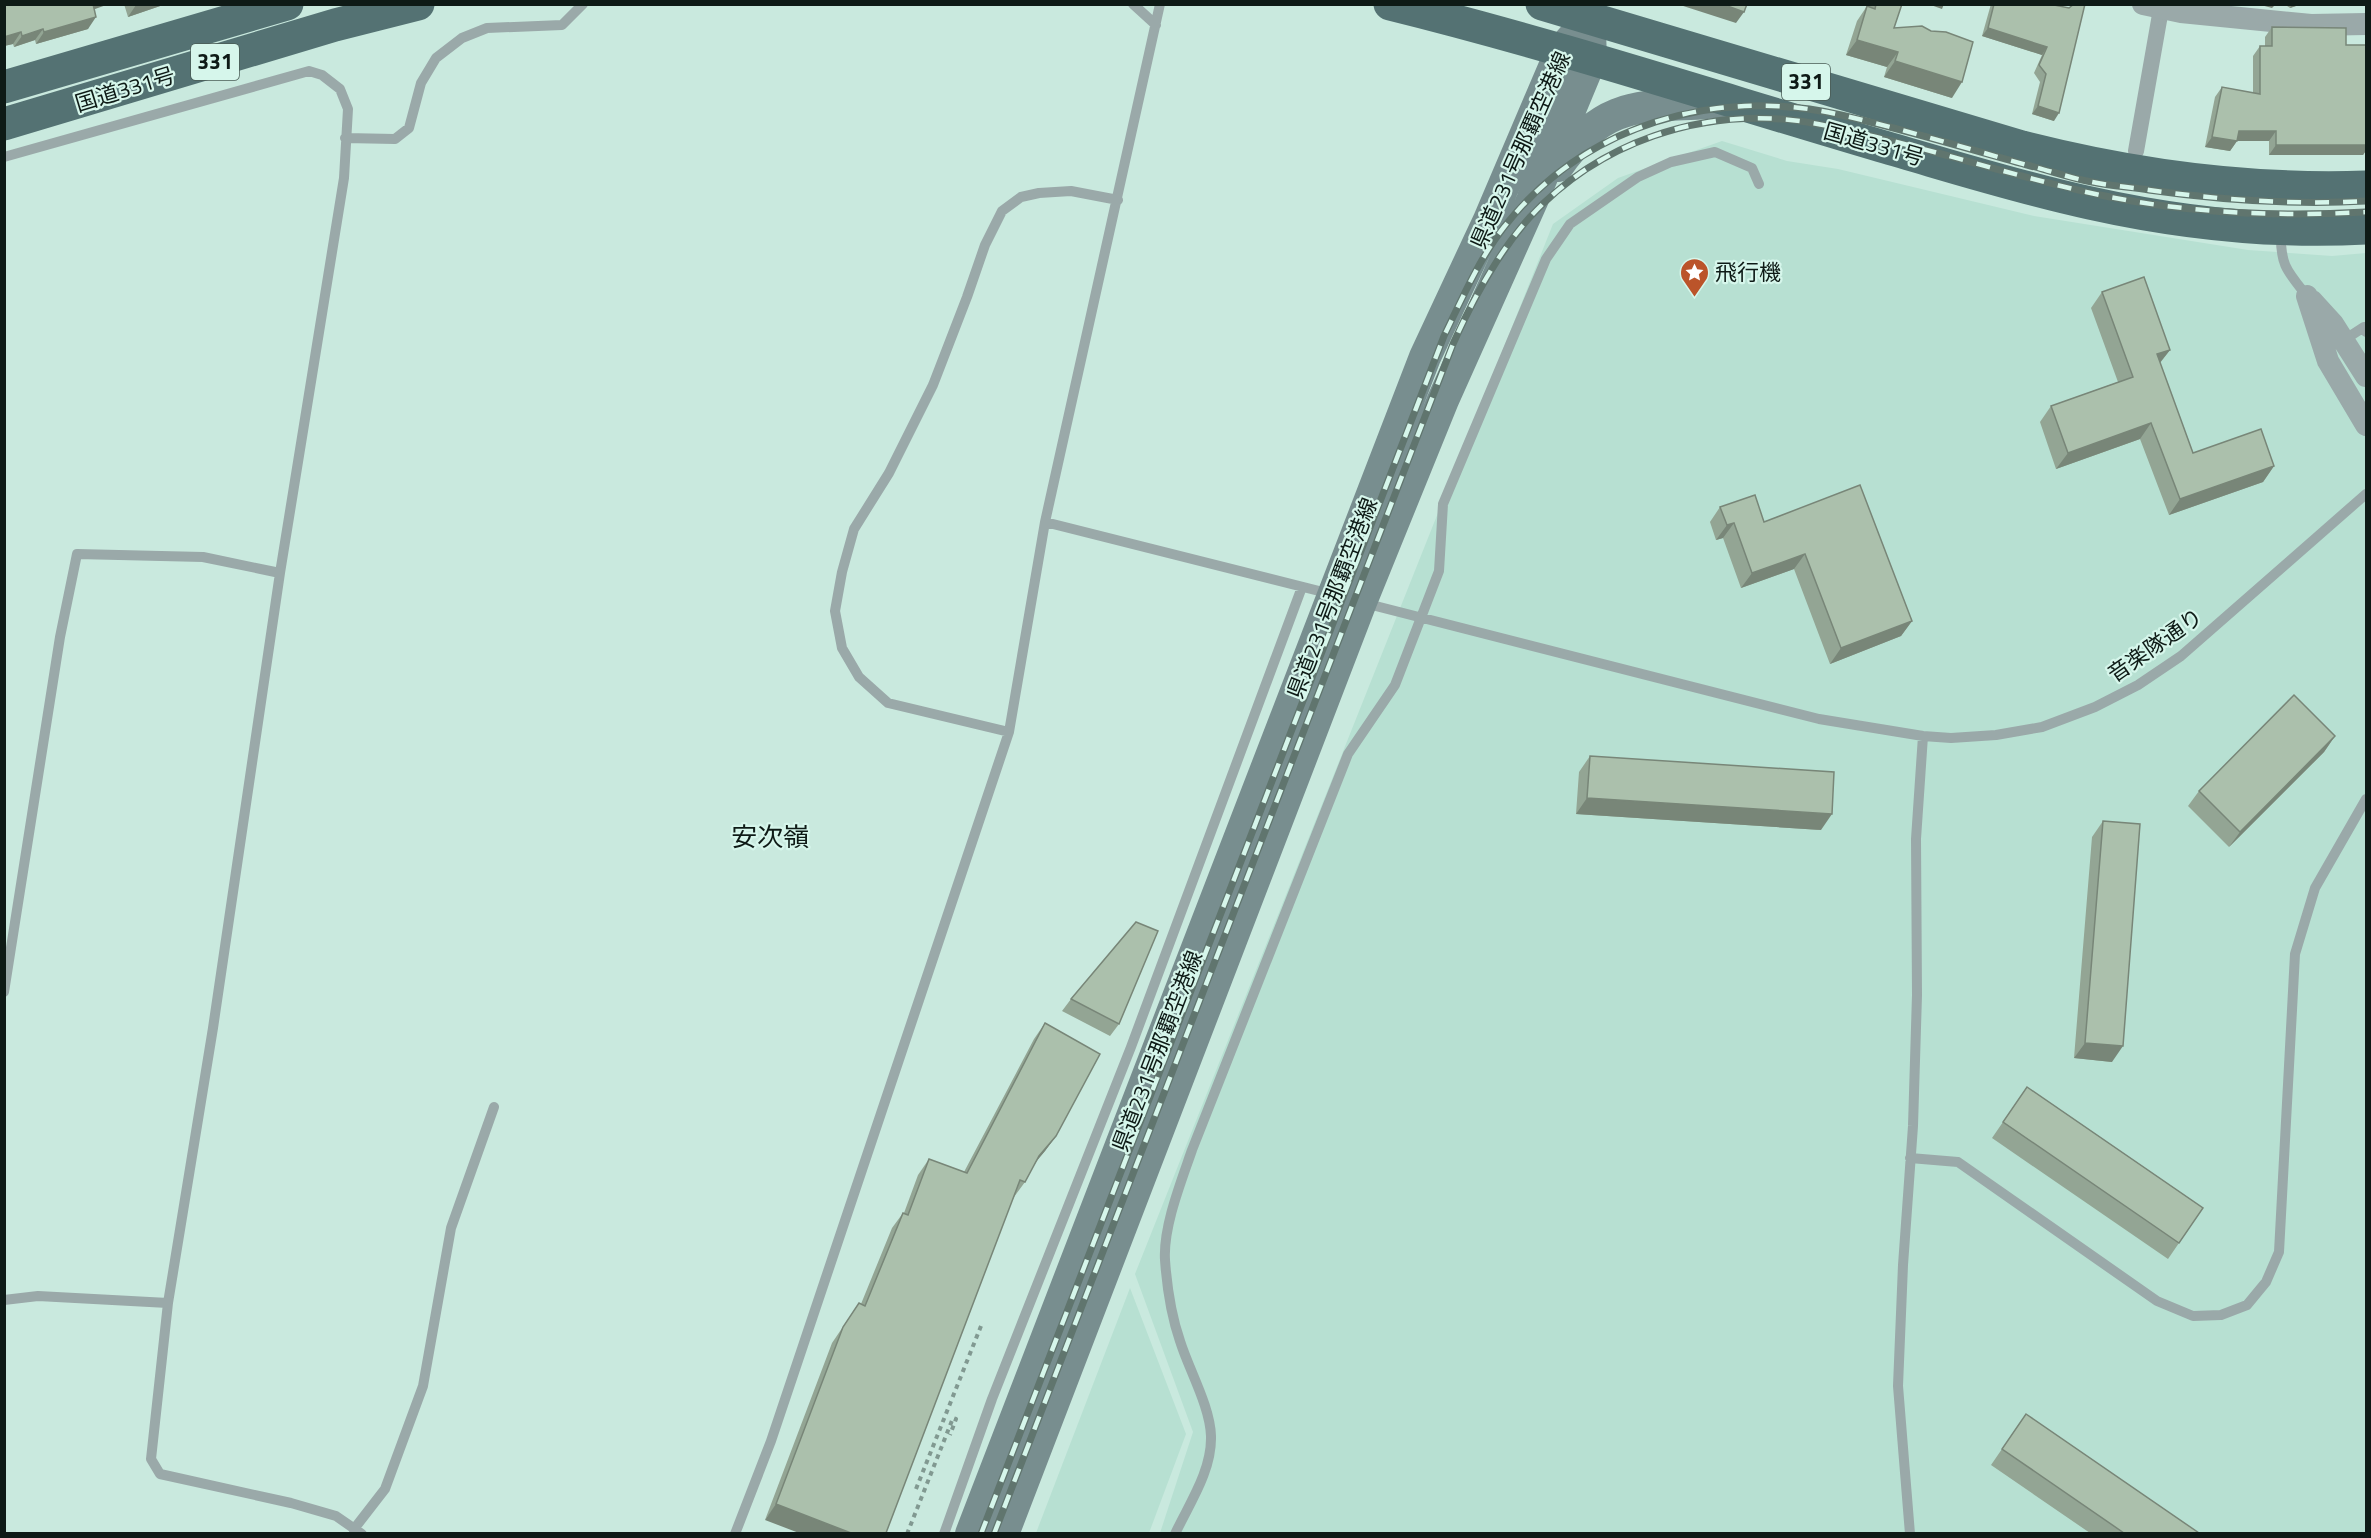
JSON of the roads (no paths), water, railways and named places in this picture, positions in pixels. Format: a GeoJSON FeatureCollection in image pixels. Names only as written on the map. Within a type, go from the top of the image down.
{"type":"FeatureCollection","features":[{"type":"Feature","properties":{"kind":"highway","name":"国道331号"},"geometry":{"type":"LineString","coordinates":[[4,87],[287,4]]}},
{"type":"Feature","properties":{"kind":"highway","name":"国道331号"},"geometry":{"type":"LineString","coordinates":[[4,124],[335,26],[418,4]]}},
{"type":"Feature","properties":{"kind":"highway","name":"国道331号"},"geometry":{"type":"LineString","coordinates":[[1390,4],[1576,55],[1988,177],[2091,204],[2160,216],[2281,228],[2333,230],[2367,228]]}},
{"type":"Feature","properties":{"kind":"highway","name":"国道331号"},"geometry":{"type":"LineString","coordinates":[[1542,4],[2068,159],[2215,183],[2286,188],[2367,187]]}},
{"type":"Feature","properties":{"kind":"highway"},"geometry":{"type":"LineString","coordinates":[[2281,228],[2286,188]]}},
{"type":"Feature","properties":{"kind":"main road","name":"県道231号那覇空港線"},"geometry":{"type":"LineString","coordinates":[[971,1533],[1347,598],[1443,400],[1532,201],[1589,19]]}},
{"type":"Feature","properties":{"kind":"main road","name":"県道231号那覇空港線"},"geometry":{"type":"LineString","coordinates":[[1003,1533],[1347,598],[1425,357],[1475,250],[1576,55]]}},
{"type":"Feature","properties":{"kind":"main road"},"geometry":{"type":"LineString","coordinates":[[1532,201],[1575,144],[1586,133],[1611,116],[1635,108],[1654,105],[1701,105],[1730,101]]}},
{"type":"Feature","properties":{"kind":"street"},"geometry":{"type":"LineString","coordinates":[[2136,151],[2155,6],[2311,25],[2367,24]]}},
{"type":"Feature","properties":{"kind":"street"},"geometry":{"type":"LineString","coordinates":[[2307,296],[2333,324],[2367,376]]}},
{"type":"Feature","properties":{"kind":"street"},"geometry":{"type":"LineString","coordinates":[[2307,296],[2328,361],[2367,425]]}},
{"type":"Feature","properties":{"kind":"lane"},"geometry":{"type":"LineString","coordinates":[[345,138],[395,139],[409,128],[421,83],[436,58],[462,38],[487,28],[562,25],[583,4]]}},
{"type":"Feature","properties":{"kind":"lane"},"geometry":{"type":"LineString","coordinates":[[1133,4],[1156,25]]}},
{"type":"Feature","properties":{"kind":"lane"},"geometry":{"type":"LineString","coordinates":[[735,1533],[771,1441],[1009,732],[1045,522],[1160,4]]}},
{"type":"Feature","properties":{"kind":"lane"},"geometry":{"type":"LineString","coordinates":[[4,157],[309,72],[322,75],[340,89],[348,109],[344,178],[280,573],[214,1016],[168,1303],[151,1459],[160,1474],[291,1503],[336,1516],[356,1532],[385,1489],[423,1386],[452,1228],[494,1107]]}},
{"type":"Feature","properties":{"kind":"lane"},"geometry":{"type":"LineString","coordinates":[[1175,1533],[1205,1473],[1211,1436],[1203,1401],[1180,1341],[1169,1297],[1165,1257],[1172,1210],[1192,1150],[1348,754],[1395,685],[1438,571],[1443,504],[1546,260],[1570,224],[1638,177],[1671,162],[1715,152],[1752,168],[1759,184]]}},
{"type":"Feature","properties":{"kind":"lane"},"geometry":{"type":"LineString","coordinates":[[1009,732],[888,704],[859,677],[842,648],[835,611],[842,572],[854,529],[889,473],[933,385],[985,245],[1002,211],[1021,197],[1039,193],[1071,191],[1118,200]]}},
{"type":"Feature","properties":{"kind":"lane"},"geometry":{"type":"LineString","coordinates":[[2281,228],[2280,252],[2286,270],[2307,296]]}},
{"type":"Feature","properties":{"kind":"lane"},"geometry":{"type":"LineString","coordinates":[[2344,340],[2364,327],[2367,332]]}},
{"type":"Feature","properties":{"kind":"lane","name":"音楽隊通り"},"geometry":{"type":"LineString","coordinates":[[1045,522],[1819,719],[1923,736],[1951,738],[1996,735],[2042,727],[2096,707],[2138,685],[2181,656],[2367,494]]}},
{"type":"Feature","properties":{"kind":"lane"},"geometry":{"type":"LineString","coordinates":[[4,992],[60,637],[77,554],[203,557],[280,573]]}},
{"type":"Feature","properties":{"kind":"lane"},"geometry":{"type":"LineString","coordinates":[[944,1533],[992,1399],[1131,1047],[1302,587]]}},
{"type":"Feature","properties":{"kind":"lane"},"geometry":{"type":"LineString","coordinates":[[1910,1533],[1898,1386],[1917,995],[1916,839],[1923,736]]}},
{"type":"Feature","properties":{"kind":"lane"},"geometry":{"type":"LineString","coordinates":[[1910,1158],[1958,1162],[2157,1301],[2193,1316],[2221,1315],[2247,1305],[2266,1282],[2279,1252],[2295,954],[2315,888],[2367,799]]}},
{"type":"Feature","properties":{"kind":"lane"},"geometry":{"type":"LineString","coordinates":[[4,1300],[38,1296],[168,1303]]}},
{"type":"Feature","properties":{"kind":"railway"},"geometry":{"type":"LineString","coordinates":[[981,1534],[1444,336],[1487,252],[1504,227],[1536,192],[1573,162],[1613,139],[1656,122],[1701,111],[1747,106],[1794,107],[1841,115],[2106,185],[2257,201],[2366,201]]}},
{"type":"Feature","properties":{"kind":"railway"},"geometry":{"type":"LineString","coordinates":[[994,1534],[1453,344],[1487,278],[1507,246],[1530,217],[1557,191],[1587,169],[1619,150],[1653,136],[1689,126],[1725,120],[1763,118],[1800,121],[1848,130],[2044,182],[2133,201],[2199,210],[2266,214],[2366,212]]}},
{"type":"Feature","properties":{"kind":"place","name":"飛行機"},"geometry":{"type":"Point","coordinates":[1694,298]}},
{"type":"Feature","properties":{"kind":"district","name":"安次嶺"},"geometry":{"type":"Point","coordinates":[770,837]}}]}
